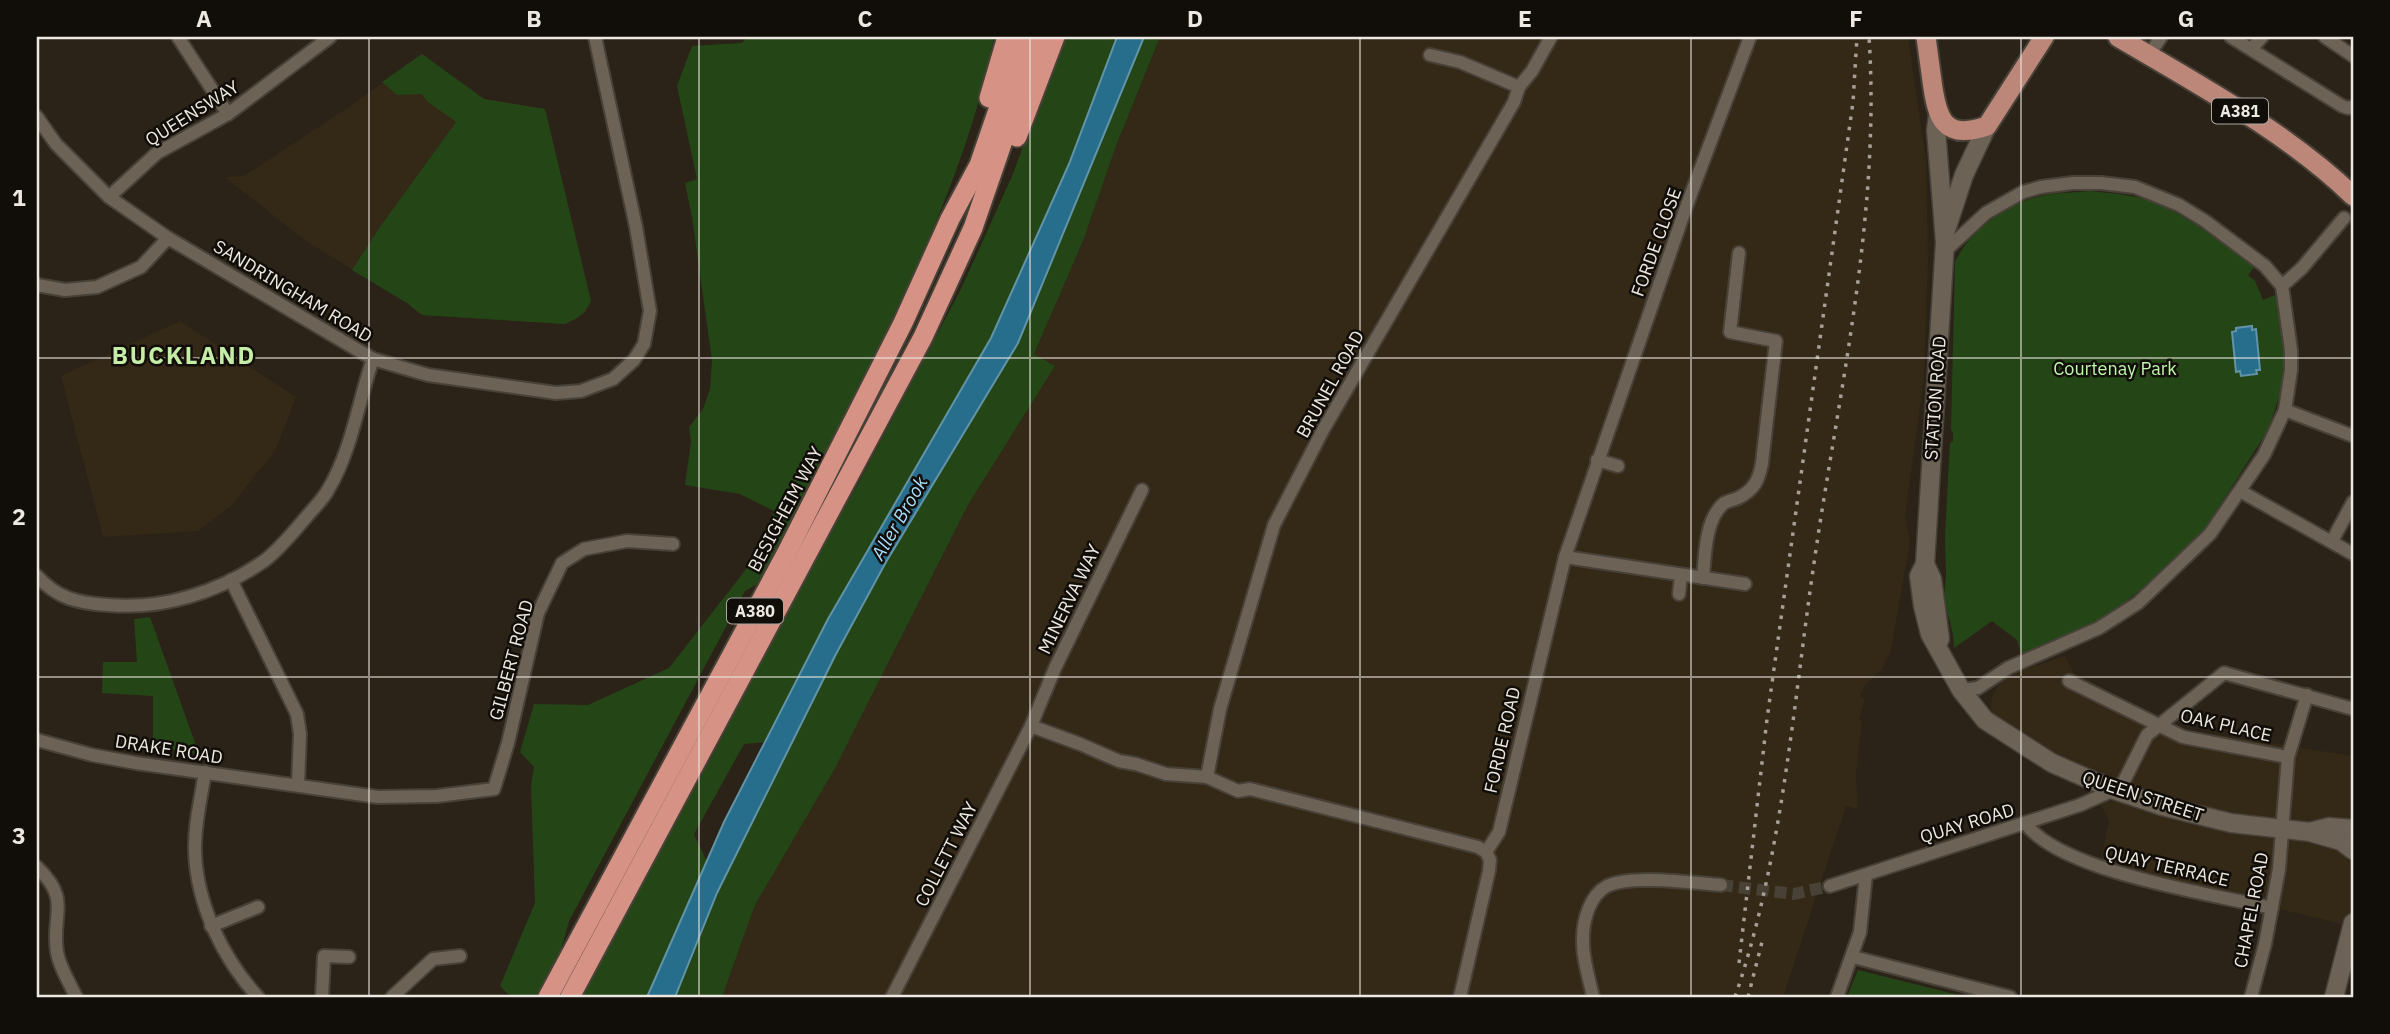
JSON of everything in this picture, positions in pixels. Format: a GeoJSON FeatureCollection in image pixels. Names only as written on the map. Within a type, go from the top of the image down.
{"type":"FeatureCollection","features":[{"type":"Feature","properties":{"kind":"highway","name":"A380"},"geometry":{"type":"LineString","coordinates":[[950,219],[1007,37]]}},
{"type":"Feature","properties":{"kind":"highway","name":"A380"},"geometry":{"type":"LineString","coordinates":[[950,219],[979,165],[1023,37]]}},
{"type":"Feature","properties":{"kind":"highway","name":"A380"},"geometry":{"type":"LineString","coordinates":[[973,228],[1039,37]]}},
{"type":"Feature","properties":{"kind":"highway","name":"A380"},"geometry":{"type":"LineString","coordinates":[[570,997],[923,337],[973,228],[1000,178],[1030,107],[1055,37]]}},
{"type":"Feature","properties":{"kind":"highway","name":"BESIGHEIM WAY"},"geometry":{"type":"LineString","coordinates":[[548,997],[836,456],[903,323],[950,219]]}},
{"type":"Feature","properties":{"kind":"main road","name":"STATION ROAD"},"geometry":{"type":"LineString","coordinates":[[1926,37],[1938,116],[1945,251],[1925,564],[1919,576],[1930,634],[1961,690]]}},
{"type":"Feature","properties":{"kind":"main road","name":"A381"},"geometry":{"type":"LineString","coordinates":[[2118,37],[2250,117],[2323,167],[2353,196]]}},
{"type":"Feature","properties":{"kind":"main road"},"geometry":{"type":"LineString","coordinates":[[1938,116],[1956,131],[1972,131],[1986,125],[2047,38]]}},
{"type":"Feature","properties":{"kind":"main road","name":"STATION ROAD"},"geometry":{"type":"LineString","coordinates":[[1945,232],[1964,175],[1986,125]]}},
{"type":"Feature","properties":{"kind":"main road","name":"QUEEN STREET"},"geometry":{"type":"LineString","coordinates":[[1961,690],[1985,720],[2052,764],[2113,790],[2162,806],[2231,823],[2310,832],[2329,827],[2353,829]]}},
{"type":"Feature","properties":{"kind":"main road"},"geometry":{"type":"LineString","coordinates":[[2310,832],[2341,841],[2353,850]]}},
{"type":"Feature","properties":{"kind":"main road"},"geometry":{"type":"LineString","coordinates":[[2334,997],[2352,927]]}},
{"type":"Feature","properties":{"kind":"street"},"geometry":{"type":"LineString","coordinates":[[178,37],[228,114]]}},
{"type":"Feature","properties":{"kind":"street","name":"QUEENSWAY"},"geometry":{"type":"LineString","coordinates":[[109,197],[157,153],[228,114],[330,37]]}},
{"type":"Feature","properties":{"kind":"street","name":"SANDRINGHAM ROAD"},"geometry":{"type":"LineString","coordinates":[[37,117],[56,144],[109,197],[168,237],[373,359],[428,375],[556,393],[581,391],[613,379],[634,360],[644,344],[650,312],[636,226],[595,37]]}},
{"type":"Feature","properties":{"kind":"street","name":"BRUNEL ROAD"},"geometry":{"type":"LineString","coordinates":[[1207,777],[1220,709],[1274,526],[1323,430],[1514,102],[1519,87],[1552,37]]}},
{"type":"Feature","properties":{"kind":"street","name":"FORDE CLOSE"},"geometry":{"type":"LineString","coordinates":[[1588,490],[1685,210],[1750,37]]}},
{"type":"Feature","properties":{"kind":"street"},"geometry":{"type":"LineString","coordinates":[[2149,55],[2161,37]]}},
{"type":"Feature","properties":{"kind":"street"},"geometry":{"type":"LineString","coordinates":[[2231,37],[2342,106],[2353,107]]}},
{"type":"Feature","properties":{"kind":"street"},"geometry":{"type":"LineString","coordinates":[[2251,49],[2262,37]]}},
{"type":"Feature","properties":{"kind":"street"},"geometry":{"type":"LineString","coordinates":[[2325,37],[2353,56]]}},
{"type":"Feature","properties":{"kind":"street"},"geometry":{"type":"LineString","coordinates":[[1430,55],[1460,62],[1519,87]]}},
{"type":"Feature","properties":{"kind":"street"},"geometry":{"type":"LineString","coordinates":[[1945,251],[1986,213],[2023,192],[2073,183],[2135,187],[2159,195],[2205,221],[2265,266],[2282,286],[2291,350],[2285,410],[2264,455],[2210,534],[2138,603],[2099,628],[2008,668],[1978,688],[1961,690]]}},
{"type":"Feature","properties":{"kind":"street"},"geometry":{"type":"LineString","coordinates":[[2282,286],[2302,268],[2344,218]]}},
{"type":"Feature","properties":{"kind":"street"},"geometry":{"type":"LineString","coordinates":[[37,285],[65,290],[97,287],[141,267],[168,237]]}},
{"type":"Feature","properties":{"kind":"street"},"geometry":{"type":"LineString","coordinates":[[1703,578],[1706,546],[1713,518],[1724,503],[1755,486],[1759,478],[1776,341],[1730,332],[1739,253]]}},
{"type":"Feature","properties":{"kind":"street"},"geometry":{"type":"LineString","coordinates":[[37,576],[51,590],[79,603],[133,606],[202,593],[232,580],[265,560],[328,491],[346,451],[373,359]]}},
{"type":"Feature","properties":{"kind":"street"},"geometry":{"type":"LineString","coordinates":[[2285,410],[2353,436]]}},
{"type":"Feature","properties":{"kind":"street"},"geometry":{"type":"LineString","coordinates":[[1597,460],[1618,467]]}},
{"type":"Feature","properties":{"kind":"street","name":"MINERVA WAY"},"geometry":{"type":"LineString","coordinates":[[1031,726],[1055,668],[1142,490]]}},
{"type":"Feature","properties":{"kind":"street","name":"FORDE ROAD"},"geometry":{"type":"LineString","coordinates":[[1460,997],[1489,871],[1490,860],[1486,852],[1499,832],[1565,557],[1588,490]]}},
{"type":"Feature","properties":{"kind":"street"},"geometry":{"type":"LineString","coordinates":[[2241,491],[2353,554]]}},
{"type":"Feature","properties":{"kind":"street"},"geometry":{"type":"LineString","coordinates":[[2332,541],[2353,502]]}},
{"type":"Feature","properties":{"kind":"street","name":"GILBERT ROAD"},"geometry":{"type":"LineString","coordinates":[[484,792],[494,789],[508,743],[538,613],[562,563],[584,549],[627,541],[673,544]]}},
{"type":"Feature","properties":{"kind":"street"},"geometry":{"type":"LineString","coordinates":[[1565,557],[1745,584]]}},
{"type":"Feature","properties":{"kind":"street"},"geometry":{"type":"LineString","coordinates":[[1679,594],[1681,575]]}},
{"type":"Feature","properties":{"kind":"street"},"geometry":{"type":"LineString","coordinates":[[232,580],[297,713],[300,734],[298,784]]}},
{"type":"Feature","properties":{"kind":"street","name":"OAK PLACE"},"geometry":{"type":"LineString","coordinates":[[2113,790],[2124,781],[2147,735],[2224,673],[2353,709]]}},
{"type":"Feature","properties":{"kind":"street","name":"OAK PLACE"},"geometry":{"type":"LineString","coordinates":[[2069,681],[2183,737],[2288,757]]}},
{"type":"Feature","properties":{"kind":"street","name":"OAK PLACE"},"geometry":{"type":"LineString","coordinates":[[2282,829],[2288,757],[2307,695]]}},
{"type":"Feature","properties":{"kind":"street"},"geometry":{"type":"LineString","coordinates":[[1031,726],[1119,761],[1166,774],[1207,777],[1238,791],[1250,789],[1478,847],[1486,852]]}},
{"type":"Feature","properties":{"kind":"street","name":"COLLETT WAY"},"geometry":{"type":"LineString","coordinates":[[892,997],[1031,726]]}},
{"type":"Feature","properties":{"kind":"street","name":"DRAKE ROAD"},"geometry":{"type":"LineString","coordinates":[[37,740],[103,757],[378,797],[484,792]]}},
{"type":"Feature","properties":{"kind":"street"},"geometry":{"type":"LineString","coordinates":[[205,772],[195,851],[200,889],[211,926],[245,982],[258,997]]}},
{"type":"Feature","properties":{"kind":"street","name":"QUAY ROAD"},"geometry":{"type":"LineString","coordinates":[[1830,886],[2080,805],[2113,790]]}},
{"type":"Feature","properties":{"kind":"street","name":"QUAY TERRACE"},"geometry":{"type":"LineString","coordinates":[[2025,823],[2033,834],[2091,866],[2272,908]]}},
{"type":"Feature","properties":{"kind":"street","name":"CHAPEL ROAD"},"geometry":{"type":"LineString","coordinates":[[2251,997],[2272,908],[2282,829]]}},
{"type":"Feature","properties":{"kind":"street"},"geometry":{"type":"LineString","coordinates":[[37,867],[48,877],[57,894],[60,909],[57,954],[76,997]]}},
{"type":"Feature","properties":{"kind":"street"},"geometry":{"type":"LineString","coordinates":[[1837,997],[1860,932],[1866,875]]}},
{"type":"Feature","properties":{"kind":"street"},"geometry":{"type":"LineString","coordinates":[[1593,997],[1583,938],[1589,907],[1600,891],[1616,882],[1633,880],[1721,885]]}},
{"type":"Feature","properties":{"kind":"street"},"geometry":{"type":"LineString","coordinates":[[211,926],[258,907]]}},
{"type":"Feature","properties":{"kind":"street"},"geometry":{"type":"LineString","coordinates":[[392,997],[433,959],[460,956]]}},
{"type":"Feature","properties":{"kind":"street"},"geometry":{"type":"LineString","coordinates":[[323,997],[324,957],[349,957]]}},
{"type":"Feature","properties":{"kind":"street"},"geometry":{"type":"LineString","coordinates":[[1853,957],[2010,997]]}},
{"type":"Feature","properties":{"kind":"shaded area"},"geometry":{"type":"Polygon","coordinates":[[[1160,37],[1908,37],[1926,160],[1928,258],[1924,377],[1905,516],[1910,542],[1891,650],[1882,669],[1864,686],[1860,696],[1865,699],[1859,720],[1862,721],[1856,774],[1858,809],[1846,806],[1783,997],[722,997],[755,905],[834,770],[968,505],[1055,366],[1034,354],[1083,241],[1116,146],[1160,37]]]}},
{"type":"Feature","properties":{"kind":"shaded area"},"geometry":{"type":"Polygon","coordinates":[[[422,54],[484,99],[545,109],[591,301],[586,312],[578,318],[565,324],[422,315],[306,241],[225,177],[244,176],[352,105],[422,54]]]}},
{"type":"Feature","properties":{"kind":"shaded area"},"geometry":{"type":"Polygon","coordinates":[[[180,321],[296,397],[275,451],[232,505],[198,531],[103,537],[61,376],[180,321]]]}},
{"type":"Feature","properties":{"kind":"shaded area"},"geometry":{"type":"Polygon","coordinates":[[[2065,656],[2074,673],[2186,730],[2353,756],[2353,935],[2339,923],[2099,867],[2109,821],[2101,804],[2117,800],[2132,787],[2040,747],[1994,716],[1991,708],[1992,697],[2001,681],[2017,672],[2065,656]]]}},
{"type":"Feature","properties":{"kind":"green space"},"geometry":{"type":"Polygon","coordinates":[[[747,37],[994,37],[979,99],[949,189],[896,315],[843,424],[768,568],[759,583],[745,591],[569,921],[561,950],[537,997],[511,997],[500,986],[535,903],[531,785],[534,767],[520,752],[534,704],[588,705],[669,668],[754,559],[774,511],[740,494],[685,485],[691,442],[689,427],[703,409],[710,389],[712,360],[685,183],[697,179],[677,86],[692,46],[742,43],[747,37]]]}},
{"type":"Feature","properties":{"kind":"green space"},"geometry":{"type":"Polygon","coordinates":[[[1062,37],[1117,37],[1069,164],[991,338],[828,619],[766,742],[744,744],[694,834],[707,862],[647,997],[581,997],[961,289],[1013,174],[1062,37]]]}},
{"type":"Feature","properties":{"kind":"green space"},"geometry":{"type":"Polygon","coordinates":[[[1144,37],[1160,37],[1116,146],[1083,241],[1034,354],[1055,366],[968,505],[834,770],[755,905],[722,997],[675,997],[717,893],[836,654],[886,562],[1018,343],[1144,37]]]}},
{"type":"Feature","properties":{"kind":"green space"},"geometry":{"type":"Polygon","coordinates":[[[422,54],[484,99],[545,109],[591,301],[584,312],[574,320],[565,324],[422,315],[352,270],[456,122],[428,102],[422,94],[397,95],[382,82],[422,54]]]}},
{"type":"Feature","properties":{"kind":"green space","name":"Courtenay Park"},"geometry":{"type":"Polygon","coordinates":[[[2090,191],[2130,196],[2159,205],[2202,228],[2255,266],[2248,275],[2255,281],[2263,300],[2275,295],[2282,323],[2285,347],[2281,391],[2268,430],[2203,532],[2167,569],[2101,621],[2022,656],[2017,640],[1992,621],[1954,648],[1944,600],[1950,443],[1953,441],[1951,430],[1955,262],[1971,238],[2005,210],[2032,198],[2090,191]]]}},
{"type":"Feature","properties":{"kind":"green space"},"geometry":{"type":"Polygon","coordinates":[[[150,617],[199,754],[153,747],[153,696],[102,693],[103,662],[137,662],[134,619],[150,617]]]}},
{"type":"Feature","properties":{"kind":"green space"},"geometry":{"type":"Polygon","coordinates":[[[1858,970],[1966,997],[1847,997],[1858,970]]]}},
{"type":"Feature","properties":{"kind":"water","name":"Aller Brook"},"geometry":{"type":"Polygon","coordinates":[[[1117,37],[1144,37],[1018,343],[886,562],[836,654],[717,893],[675,997],[647,997],[724,822],[828,619],[991,338],[1069,164],[1117,37]]]}},
{"type":"Feature","properties":{"kind":"water"},"geometry":{"type":"Polygon","coordinates":[[[2252,326],[2252,330],[2256,329],[2260,370],[2256,370],[2257,374],[2241,376],[2240,371],[2236,372],[2232,332],[2236,331],[2236,328],[2252,326]]]}},
{"type":"Feature","properties":{"kind":"tunnel"},"geometry":{"type":"LineString","coordinates":[[1721,885],[1794,894],[1830,886]]}},
{"type":"Feature","properties":{"kind":"railway"},"geometry":{"type":"LineString","coordinates":[[1739,963],[1767,719],[1853,102],[1857,37]]}},
{"type":"Feature","properties":{"kind":"railway"},"geometry":{"type":"LineString","coordinates":[[1735,997],[1751,946],[1774,842],[1854,308],[1869,173],[1869,37]]}},
{"type":"Feature","properties":{"kind":"railway"},"geometry":{"type":"LineString","coordinates":[[1748,997],[1763,938]]}},
{"type":"Feature","properties":{"kind":"district","name":"BUCKLAND"},"geometry":{"type":"Point","coordinates":[184,355]}}]}
